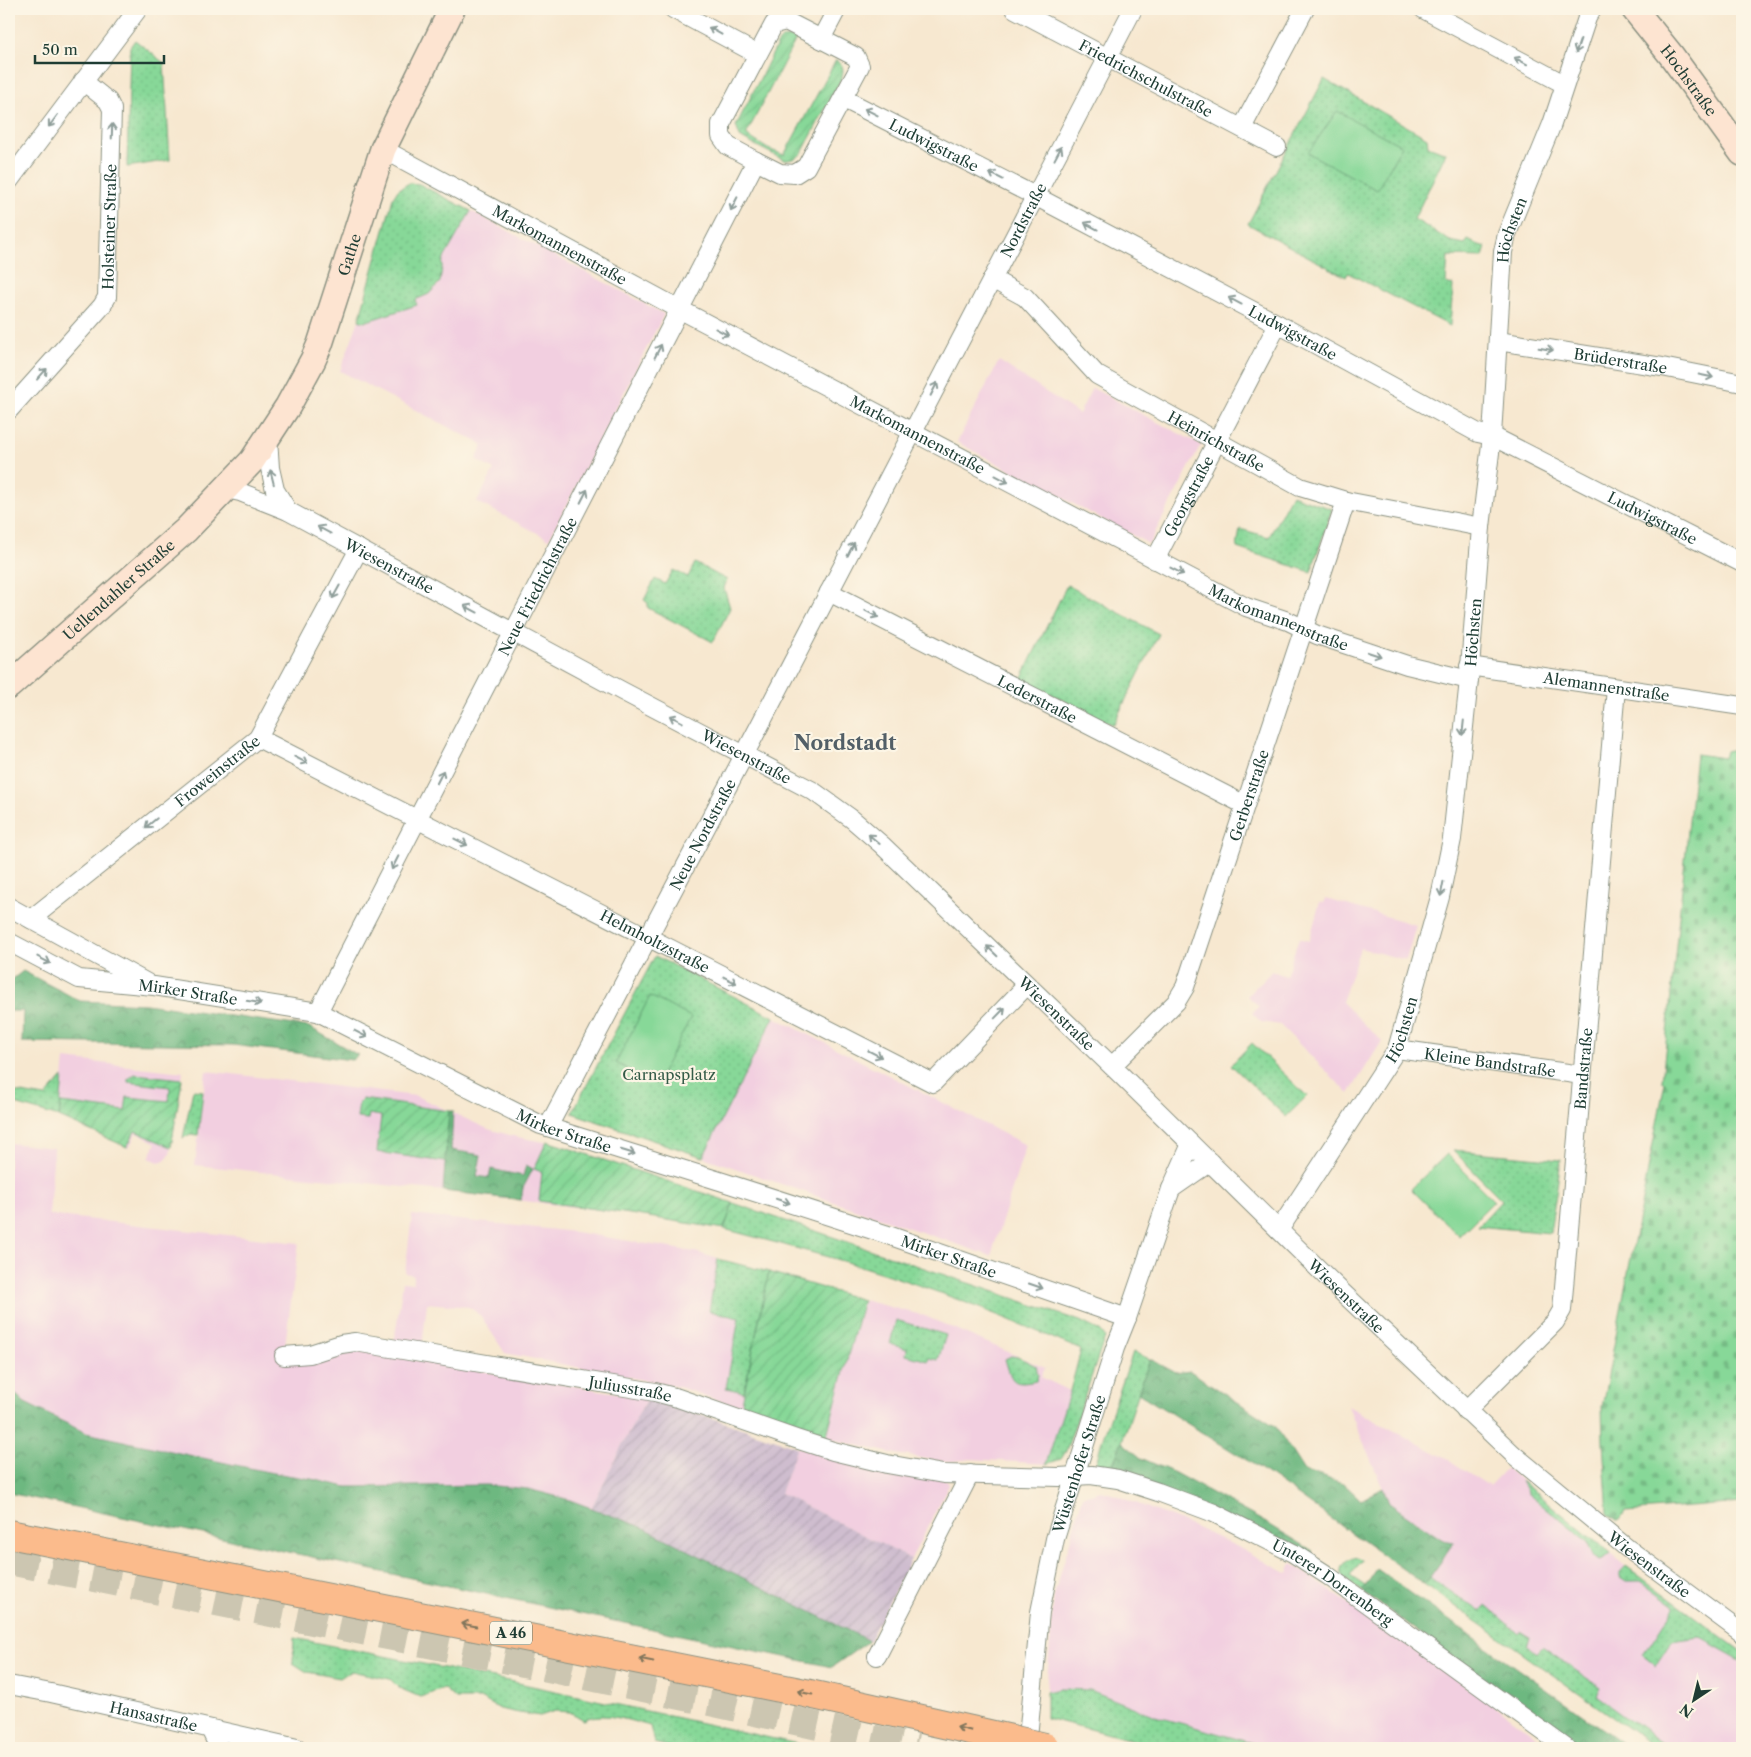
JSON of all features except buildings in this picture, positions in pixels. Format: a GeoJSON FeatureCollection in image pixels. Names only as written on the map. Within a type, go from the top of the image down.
{"type":"FeatureCollection","features":[{"type":"Feature","properties":{"kind":"highway","name":"A 46"},"geometry":{"type":"LineString","coordinates":[[9,1534],[796,1691],[1033,1746]]}},
{"type":"Feature","properties":{"kind":"main road","name":"Gathe"},"geometry":{"type":"LineString","coordinates":[[226,489],[252,461],[268,438],[297,391],[313,360],[320,344],[383,149],[452,9]]}},
{"type":"Feature","properties":{"kind":"main road","name":"Hochstraße"},"geometry":{"type":"LineString","coordinates":[[1634,9],[1671,55],[1742,153]]}},
{"type":"Feature","properties":{"kind":"main road","name":"Uellendahler Straße"},"geometry":{"type":"LineString","coordinates":[[9,686],[186,530],[226,489]]}},
{"type":"Feature","properties":{"kind":"street"},"geometry":{"type":"LineString","coordinates":[[9,181],[138,9]]}},
{"type":"Feature","properties":{"kind":"street"},"geometry":{"type":"LineString","coordinates":[[673,9],[757,54]]}},
{"type":"Feature","properties":{"kind":"street"},"geometry":{"type":"LineString","coordinates":[[821,39],[837,9]]}},
{"type":"Feature","properties":{"kind":"street","name":"Friedrichschulstraße"},"geometry":{"type":"LineString","coordinates":[[1015,9],[1277,148]]}},
{"type":"Feature","properties":{"kind":"street","name":"Nordstraße"},"geometry":{"type":"LineString","coordinates":[[912,432],[1133,9]]}},
{"type":"Feature","properties":{"kind":"street"},"geometry":{"type":"LineString","coordinates":[[1242,128],[1305,9]]}},
{"type":"Feature","properties":{"kind":"street"},"geometry":{"type":"LineString","coordinates":[[1423,9],[1564,84]]}},
{"type":"Feature","properties":{"kind":"street","name":"Höchsten"},"geometry":{"type":"LineString","coordinates":[[1279,1230],[1397,1049],[1440,897],[1452,839],[1469,673],[1481,527],[1492,436],[1503,252],[1507,234],[1552,124],[1564,84],[1592,9]]}},
{"type":"Feature","properties":{"kind":"street"},"geometry":{"type":"LineString","coordinates":[[786,21],[821,39],[856,57],[860,66],[806,167],[795,174],[780,173],[728,146],[721,136],[721,124],[774,24],[786,21]]}},
{"type":"Feature","properties":{"kind":"street","name":"Holsteiner Straße"},"geometry":{"type":"LineString","coordinates":[[9,410],[102,306],[107,297],[112,109],[108,101],[82,82]]}},
{"type":"Feature","properties":{"kind":"street","name":"Ludwigstraße"},"geometry":{"type":"LineString","coordinates":[[844,99],[1035,196],[1278,324],[1478,433],[1492,436],[1742,563]]}},
{"type":"Feature","properties":{"kind":"street","name":"Markomannenstraße"},"geometry":{"type":"LineString","coordinates":[[383,149],[679,309],[1246,607],[1288,621],[1317,635],[1407,665],[1469,673]]}},
{"type":"Feature","properties":{"kind":"street","name":"Neue Friedrichstraße"},"geometry":{"type":"LineString","coordinates":[[318,1012],[756,161]]}},
{"type":"Feature","properties":{"kind":"street","name":"Heinrichstraße"},"geometry":{"type":"LineString","coordinates":[[992,278],[1025,297],[1097,375],[1300,487],[1346,501],[1481,527]]}},
{"type":"Feature","properties":{"kind":"street","name":"Georgstraße"},"geometry":{"type":"LineString","coordinates":[[1155,560],[1278,324]]}},
{"type":"Feature","properties":{"kind":"street","name":"Brüderstraße"},"geometry":{"type":"LineString","coordinates":[[1498,341],[1662,367],[1742,383]]}},
{"type":"Feature","properties":{"kind":"street","name":"Neue Nordstraße"},"geometry":{"type":"LineString","coordinates":[[548,1127],[912,432]]}},
{"type":"Feature","properties":{"kind":"street"},"geometry":{"type":"LineString","coordinates":[[268,438],[270,468],[276,490],[288,511]]}},
{"type":"Feature","properties":{"kind":"street","name":"Wiesenstraße"},"geometry":{"type":"LineString","coordinates":[[226,489],[240,492],[288,511],[813,791],[852,820],[882,845],[1466,1411],[1514,1455],[1614,1537],[1742,1632]]}},
{"type":"Feature","properties":{"kind":"street","name":"Gerberstraße"},"geometry":{"type":"LineString","coordinates":[[1112,1066],[1176,1002],[1185,987],[1346,501]]}},
{"type":"Feature","properties":{"kind":"street","name":"Froweinstraße"},"geometry":{"type":"LineString","coordinates":[[31,919],[258,738],[359,549]]}},
{"type":"Feature","properties":{"kind":"street","name":"Lederstraße"},"geometry":{"type":"LineString","coordinates":[[829,592],[1245,805]]}},
{"type":"Feature","properties":{"kind":"street","name":"Alemannenstraße"},"geometry":{"type":"LineString","coordinates":[[1469,673],[1616,688],[1742,706]]}},
{"type":"Feature","properties":{"kind":"street","name":"Bandstraße"},"geometry":{"type":"LineString","coordinates":[[1466,1411],[1555,1322],[1562,1310],[1616,688]]}},
{"type":"Feature","properties":{"kind":"street","name":"Helmholtzstraße"},"geometry":{"type":"LineString","coordinates":[[258,738],[933,1083],[1027,985]]}},
{"type":"Feature","properties":{"kind":"street"},"geometry":{"type":"LineString","coordinates":[[9,907],[154,986]]}},
{"type":"Feature","properties":{"kind":"street","name":"Mirker Straße"},"geometry":{"type":"LineString","coordinates":[[9,942],[79,979],[154,986],[318,1012],[548,1127],[818,1213],[1127,1318]]}},
{"type":"Feature","properties":{"kind":"street","name":"Kleine Bandstraße"},"geometry":{"type":"LineString","coordinates":[[1397,1049],[1582,1075]]}},
{"type":"Feature","properties":{"kind":"street","name":"Wüstenhofer Straße"},"geometry":{"type":"LineString","coordinates":[[1033,1746],[1040,1612],[1055,1539],[1112,1356],[1171,1189],[1191,1144]]}},
{"type":"Feature","properties":{"kind":"street"},"geometry":{"type":"LineString","coordinates":[[1171,1189],[1210,1162]]}},
{"type":"Feature","properties":{"kind":"street","name":"Juliusstraße"},"geometry":{"type":"LineString","coordinates":[[284,1356],[310,1354],[341,1344],[355,1342],[655,1392],[833,1450],[887,1464],[943,1474],[1074,1477]]}},
{"type":"Feature","properties":{"kind":"street"},"geometry":{"type":"LineString","coordinates":[[876,1656],[970,1474]]}},
{"type":"Feature","properties":{"kind":"street","name":"Unterer Dorrenberg"},"geometry":{"type":"LineString","coordinates":[[1074,1477],[1091,1475],[1118,1479],[1158,1492],[1214,1513],[1293,1553],[1383,1614],[1566,1748]]}},
{"type":"Feature","properties":{"kind":"street","name":"Hansastraße"},"geometry":{"type":"LineString","coordinates":[[9,1685],[297,1748]]}},
{"type":"Feature","properties":{"kind":"street"},"geometry":{"type":"LineString","coordinates":[[210,1729],[219,1748]]}},
{"type":"Feature","properties":{"kind":"shaded area"},"geometry":{"type":"Polygon","coordinates":[[[471,211],[664,314],[549,539],[477,502],[494,470],[476,460],[483,445],[340,371],[359,320],[364,322],[417,304],[415,300],[429,294],[440,283],[443,260],[471,211]]]}},
{"type":"Feature","properties":{"kind":"shaded area"},"geometry":{"type":"Polygon","coordinates":[[[999,361],[1079,414],[1092,388],[1201,445],[1149,544],[957,442],[999,361]]]}},
{"type":"Feature","properties":{"kind":"shaded area"},"geometry":{"type":"Polygon","coordinates":[[[1326,899],[1416,925],[1406,960],[1360,948],[1342,1002],[1382,1041],[1349,1094],[1280,1025],[1261,1022],[1252,1013],[1259,1006],[1247,996],[1272,971],[1286,976],[1299,938],[1309,941],[1320,902],[1324,903],[1326,899]]]}},
{"type":"Feature","properties":{"kind":"shaded area"},"geometry":{"type":"Polygon","coordinates":[[[774,1017],[1026,1145],[991,1256],[703,1157],[774,1017]]]}},
{"type":"Feature","properties":{"kind":"shaded area"},"geometry":{"type":"Polygon","coordinates":[[[65,1059],[183,1072],[170,1154],[164,1161],[159,1162],[149,1158],[156,1143],[136,1133],[129,1148],[59,1117],[65,1059]]]}},
{"type":"Feature","properties":{"kind":"shaded area"},"geometry":{"type":"Polygon","coordinates":[[[206,1071],[416,1096],[488,1129],[517,1137],[561,1145],[733,1203],[724,1229],[630,1214],[443,1191],[195,1165],[206,1071]]]}},
{"type":"Feature","properties":{"kind":"shaded area"},"geometry":{"type":"Polygon","coordinates":[[[9,1143],[54,1148],[49,1215],[299,1243],[283,1360],[341,1348],[647,1398],[591,1509],[570,1500],[528,1489],[486,1485],[347,1487],[182,1455],[86,1433],[25,1403],[9,1388],[9,1143]]]}},
{"type":"Feature","properties":{"kind":"shaded area"},"geometry":{"type":"Polygon","coordinates":[[[412,1215],[575,1232],[695,1252],[718,1259],[709,1311],[739,1318],[726,1388],[744,1392],[741,1408],[679,1387],[505,1353],[480,1315],[469,1307],[427,1303],[422,1348],[394,1343],[403,1282],[413,1283],[414,1275],[405,1273],[412,1215]]]}},
{"type":"Feature","properties":{"kind":"shaded area"},"geometry":{"type":"Polygon","coordinates":[[[863,1300],[925,1316],[1045,1368],[1041,1377],[1070,1391],[1046,1464],[971,1459],[946,1462],[896,1454],[826,1438],[863,1300]]]}},
{"type":"Feature","properties":{"kind":"shaded area"},"geometry":{"type":"Polygon","coordinates":[[[647,1398],[797,1447],[780,1493],[911,1559],[869,1641],[644,1528],[591,1509],[647,1398]]]}},
{"type":"Feature","properties":{"kind":"shaded area"},"geometry":{"type":"Polygon","coordinates":[[[1348,1406],[1449,1460],[1489,1486],[1506,1468],[1626,1566],[1742,1651],[1742,1748],[1657,1748],[1303,1498],[1343,1483],[1361,1500],[1383,1488],[1348,1406]]]}},
{"type":"Feature","properties":{"kind":"shaded area"},"geometry":{"type":"Polygon","coordinates":[[[797,1447],[947,1480],[949,1485],[911,1559],[780,1493],[797,1447]]]}},
{"type":"Feature","properties":{"kind":"shaded area"},"geometry":{"type":"Polygon","coordinates":[[[1101,1491],[1174,1518],[1236,1546],[1288,1574],[1292,1564],[1552,1748],[1270,1748],[1155,1716],[1090,1690],[1060,1689],[1046,1692],[1054,1596],[1083,1496],[1101,1491]]]}},
{"type":"Feature","properties":{"kind":"green space"},"geometry":{"type":"Polygon","coordinates":[[[787,37],[796,39],[746,135],[768,149],[784,155],[836,60],[842,65],[843,72],[802,153],[794,159],[784,160],[740,137],[736,126],[778,43],[787,37]]]}},
{"type":"Feature","properties":{"kind":"green space"},"geometry":{"type":"Polygon","coordinates":[[[135,40],[164,63],[170,160],[127,167],[130,47],[135,40]]]}},
{"type":"Feature","properties":{"kind":"green space"},"geometry":{"type":"Polygon","coordinates":[[[1324,79],[1427,138],[1428,146],[1446,153],[1414,219],[1450,241],[1465,244],[1468,240],[1486,247],[1483,257],[1448,256],[1446,283],[1453,285],[1450,326],[1348,273],[1346,277],[1248,224],[1324,79]]]}},
{"type":"Feature","properties":{"kind":"green space"},"geometry":{"type":"Polygon","coordinates":[[[1337,111],[1402,146],[1377,190],[1308,153],[1337,111]]]}},
{"type":"Feature","properties":{"kind":"green space"},"geometry":{"type":"Polygon","coordinates":[[[409,183],[419,184],[471,211],[443,260],[440,282],[429,294],[415,300],[417,305],[364,322],[359,320],[393,198],[398,190],[409,183]]]}},
{"type":"Feature","properties":{"kind":"green space"},"geometry":{"type":"Polygon","coordinates":[[[1292,494],[1332,509],[1311,572],[1237,548],[1240,529],[1269,537],[1292,494]]]}},
{"type":"Feature","properties":{"kind":"green space"},"geometry":{"type":"Polygon","coordinates":[[[695,563],[727,580],[724,588],[730,608],[713,642],[648,608],[648,603],[644,600],[655,579],[665,584],[673,570],[688,577],[695,563]]]}},
{"type":"Feature","properties":{"kind":"green space"},"geometry":{"type":"Polygon","coordinates":[[[1067,585],[1159,634],[1113,725],[1021,679],[1067,585]]]}},
{"type":"Feature","properties":{"kind":"green space"},"geometry":{"type":"Polygon","coordinates":[[[1742,747],[1742,1503],[1625,1512],[1618,1521],[1608,1514],[1602,1407],[1665,1082],[1662,1081],[1696,754],[1724,758],[1726,751],[1742,747]]]}},
{"type":"Feature","properties":{"kind":"green space","name":"Carnapsplatz"},"geometry":{"type":"Polygon","coordinates":[[[655,956],[774,1017],[703,1157],[572,1113],[655,956]]]}},
{"type":"Feature","properties":{"kind":"green space"},"geometry":{"type":"Polygon","coordinates":[[[23,971],[80,1001],[146,1004],[309,1027],[358,1055],[352,1060],[233,1045],[22,1042],[23,1011],[9,1011],[9,982],[23,971]]]}},
{"type":"Feature","properties":{"kind":"green space"},"geometry":{"type":"Polygon","coordinates":[[[650,996],[691,1017],[656,1084],[616,1063],[650,996]]]}},
{"type":"Feature","properties":{"kind":"green space"},"geometry":{"type":"Polygon","coordinates":[[[1252,1043],[1307,1096],[1286,1117],[1231,1065],[1252,1043]]]}},
{"type":"Feature","properties":{"kind":"green space"},"geometry":{"type":"Polygon","coordinates":[[[135,1074],[182,1079],[171,1147],[135,1131],[127,1147],[59,1117],[61,1103],[125,1111],[127,1097],[169,1101],[170,1087],[128,1082],[128,1079],[135,1074]]]}},
{"type":"Feature","properties":{"kind":"green space"},"geometry":{"type":"Polygon","coordinates":[[[63,1077],[59,1117],[9,1102],[9,1091],[45,1097],[63,1077]]]}},
{"type":"Feature","properties":{"kind":"green space"},"geometry":{"type":"Polygon","coordinates":[[[193,1090],[203,1091],[198,1135],[191,1134],[183,1138],[193,1090]]]}},
{"type":"Feature","properties":{"kind":"green space"},"geometry":{"type":"Polygon","coordinates":[[[362,1099],[449,1111],[445,1162],[377,1152],[381,1116],[369,1114],[368,1119],[357,1118],[359,1102],[362,1099]]]}},
{"type":"Feature","properties":{"kind":"green space"},"geometry":{"type":"Polygon","coordinates":[[[449,1111],[453,1111],[451,1150],[481,1155],[477,1176],[489,1178],[491,1169],[523,1176],[526,1165],[533,1169],[523,1188],[521,1200],[443,1191],[449,1111]]]}},
{"type":"Feature","properties":{"kind":"green space"},"geometry":{"type":"Polygon","coordinates":[[[547,1141],[733,1203],[724,1229],[539,1201],[542,1172],[534,1169],[547,1141]]]}},
{"type":"Feature","properties":{"kind":"green space"},"geometry":{"type":"Polygon","coordinates":[[[1453,1150],[1561,1160],[1550,1233],[1478,1226],[1502,1200],[1453,1150]]]}},
{"type":"Feature","properties":{"kind":"green space"},"geometry":{"type":"Polygon","coordinates":[[[1447,1154],[1494,1201],[1459,1236],[1411,1189],[1447,1154]]]}},
{"type":"Feature","properties":{"kind":"green space"},"geometry":{"type":"Polygon","coordinates":[[[733,1203],[1080,1321],[1100,1331],[1105,1337],[1066,1451],[1061,1459],[1046,1464],[1070,1391],[1081,1350],[916,1284],[826,1256],[724,1229],[733,1203]]]}},
{"type":"Feature","properties":{"kind":"green space"},"geometry":{"type":"Polygon","coordinates":[[[718,1259],[769,1272],[744,1392],[726,1388],[739,1318],[709,1311],[718,1259]]]}},
{"type":"Feature","properties":{"kind":"green space"},"geometry":{"type":"Polygon","coordinates":[[[769,1272],[863,1300],[826,1438],[741,1408],[769,1272]]]}},
{"type":"Feature","properties":{"kind":"green space"},"geometry":{"type":"Polygon","coordinates":[[[896,1320],[946,1335],[938,1360],[929,1358],[928,1361],[906,1355],[907,1349],[890,1344],[896,1320]]]}},
{"type":"Feature","properties":{"kind":"green space"},"geometry":{"type":"Polygon","coordinates":[[[1133,1352],[1150,1359],[1111,1469],[1096,1464],[1101,1444],[1133,1352]]]}},
{"type":"Feature","properties":{"kind":"green space"},"geometry":{"type":"Polygon","coordinates":[[[1011,1356],[1018,1357],[1036,1366],[1038,1375],[1036,1381],[1022,1383],[1014,1380],[1009,1373],[1005,1359],[1011,1356]]]}},
{"type":"Feature","properties":{"kind":"green space"},"geometry":{"type":"Polygon","coordinates":[[[1150,1359],[1176,1373],[1190,1371],[1276,1427],[1304,1471],[1343,1483],[1361,1500],[1383,1488],[1389,1503],[1443,1540],[1454,1542],[1424,1584],[1261,1469],[1138,1393],[1150,1359]]]}},
{"type":"Feature","properties":{"kind":"green space"},"geometry":{"type":"Polygon","coordinates":[[[9,1388],[25,1403],[86,1433],[268,1472],[347,1487],[486,1485],[528,1489],[570,1500],[644,1528],[869,1641],[832,1667],[9,1493],[9,1388]]]}},
{"type":"Feature","properties":{"kind":"green space"},"geometry":{"type":"Polygon","coordinates":[[[1122,1442],[1141,1458],[1175,1473],[1313,1551],[1309,1556],[1111,1469],[1122,1442]]]}},
{"type":"Feature","properties":{"kind":"green space"},"geometry":{"type":"Polygon","coordinates":[[[1521,1481],[1611,1554],[1600,1561],[1592,1552],[1587,1541],[1528,1494],[1521,1481]]]}},
{"type":"Feature","properties":{"kind":"green space"},"geometry":{"type":"Polygon","coordinates":[[[1357,1557],[1362,1560],[1350,1576],[1365,1586],[1362,1591],[1342,1577],[1342,1569],[1345,1563],[1357,1557]]]}},
{"type":"Feature","properties":{"kind":"green space"},"geometry":{"type":"Polygon","coordinates":[[[1626,1566],[1742,1652],[1742,1661],[1699,1637],[1672,1641],[1656,1665],[1643,1655],[1675,1606],[1641,1581],[1626,1581],[1620,1577],[1620,1572],[1626,1566]]]}},
{"type":"Feature","properties":{"kind":"green space"},"geometry":{"type":"Polygon","coordinates":[[[1377,1569],[1629,1748],[1577,1748],[1362,1591],[1377,1569]]]}},
{"type":"Feature","properties":{"kind":"green space"},"geometry":{"type":"Polygon","coordinates":[[[1429,1577],[1481,1612],[1486,1605],[1519,1634],[1521,1632],[1530,1638],[1527,1645],[1537,1653],[1542,1647],[1601,1688],[1597,1696],[1669,1748],[1656,1748],[1424,1584],[1429,1577]]]}},
{"type":"Feature","properties":{"kind":"green space"},"geometry":{"type":"Polygon","coordinates":[[[294,1638],[523,1684],[816,1748],[674,1748],[654,1743],[650,1726],[616,1717],[599,1716],[584,1720],[570,1712],[555,1711],[540,1716],[519,1713],[500,1709],[482,1699],[456,1699],[444,1689],[420,1697],[399,1688],[390,1679],[351,1671],[340,1678],[307,1672],[293,1663],[294,1638]]]}},
{"type":"Feature","properties":{"kind":"green space"},"geometry":{"type":"Polygon","coordinates":[[[1060,1689],[1090,1690],[1155,1716],[1270,1748],[1164,1748],[1046,1718],[1046,1692],[1060,1689]]]}},
{"type":"Feature","properties":{"kind":"tunnel"},"geometry":{"type":"LineString","coordinates":[[9,1561],[519,1662],[916,1748]]}},
{"type":"Feature","properties":{"kind":"district","name":"Nordstadt"},"geometry":{"type":"Point","coordinates":[845,743]}}]}
